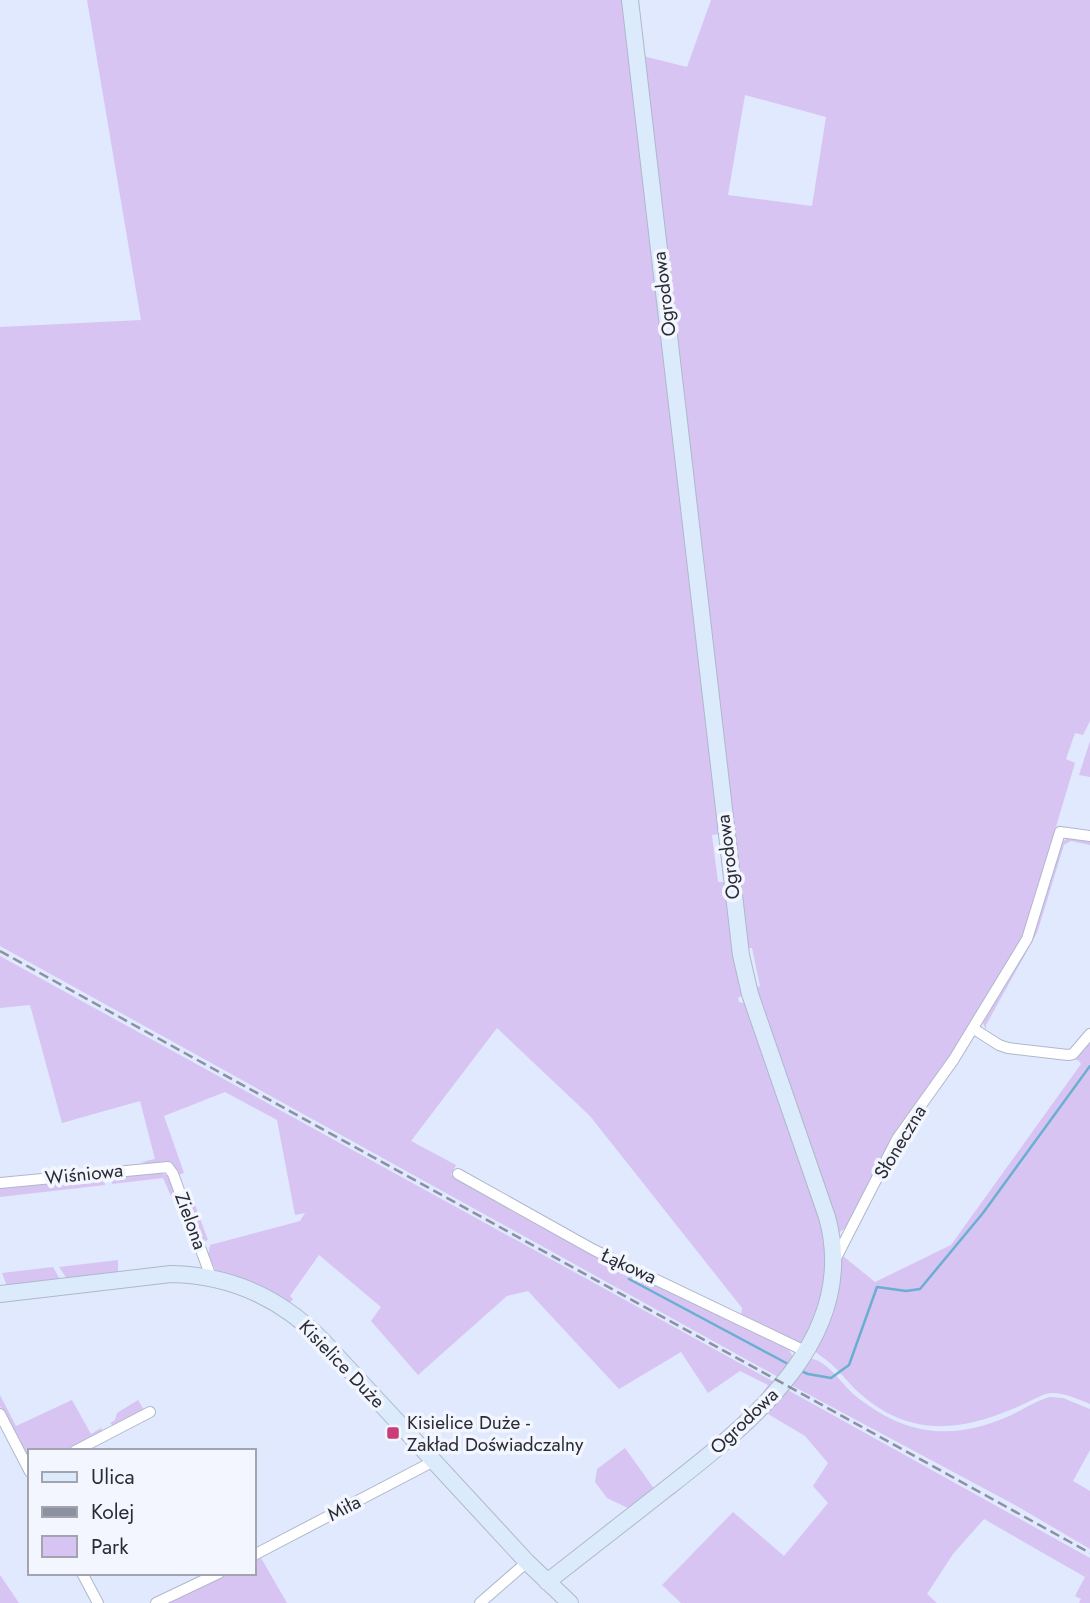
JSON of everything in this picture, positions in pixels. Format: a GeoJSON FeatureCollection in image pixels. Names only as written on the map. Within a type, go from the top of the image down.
{"type":"FeatureCollection","features":[{"type":"Feature","properties":{"kind":"street","name":"Ogrodowa"},"geometry":{"type":"LineString","coordinates":[[547,1582],[739,1429],[783,1383],[805,1351],[828,1304],[835,1260],[827,1217],[750,994],[741,955],[630,0]]}},
{"type":"Feature","properties":{"kind":"street","name":"Słoneczna"},"geometry":{"type":"LineString","coordinates":[[835,1260],[897,1139],[974,1029],[1027,939],[1060,832],[1090,836]]}},
{"type":"Feature","properties":{"kind":"street"},"geometry":{"type":"LineString","coordinates":[[974,1029],[1008,1048],[1068,1055],[1073,1054],[1090,1034]]}},
{"type":"Feature","properties":{"kind":"street","name":"Wiśniowa"},"geometry":{"type":"LineString","coordinates":[[0,1183],[168,1167]]}},
{"type":"Feature","properties":{"kind":"street","name":"Zielona"},"geometry":{"type":"LineString","coordinates":[[168,1167],[173,1174],[211,1277]]}},
{"type":"Feature","properties":{"kind":"street","name":"Łąkowa"},"geometry":{"type":"LineString","coordinates":[[457,1174],[594,1250],[805,1351]]}},
{"type":"Feature","properties":{"kind":"street","name":"Kisielice Duże"},"geometry":{"type":"LineString","coordinates":[[0,1294],[152,1275],[182,1274],[211,1277],[259,1293],[301,1321],[321,1339],[527,1562],[570,1603]]}},
{"type":"Feature","properties":{"kind":"street"},"geometry":{"type":"LineString","coordinates":[[79,1449],[150,1412]]}},
{"type":"Feature","properties":{"kind":"street"},"geometry":{"type":"LineString","coordinates":[[0,1413],[28,1468]]}},
{"type":"Feature","properties":{"kind":"street","name":"Miła"},"geometry":{"type":"LineString","coordinates":[[256,1554],[434,1461]]}},
{"type":"Feature","properties":{"kind":"street"},"geometry":{"type":"LineString","coordinates":[[480,1603],[527,1562]]}},
{"type":"Feature","properties":{"kind":"street"},"geometry":{"type":"LineString","coordinates":[[83,1575],[98,1603]]}},
{"type":"Feature","properties":{"kind":"street"},"geometry":{"type":"LineString","coordinates":[[156,1603],[215,1575]]}},
{"type":"Feature","properties":{"kind":"green space"},"geometry":{"type":"Polygon","coordinates":[[[87,0],[625,0],[720,834],[712,835],[718,882],[725,882],[743,995],[738,998],[739,1002],[748,1004],[823,1224],[828,1281],[804,1341],[797,1344],[741,1316],[742,1308],[590,1116],[497,1028],[411,1141],[456,1165],[451,1175],[594,1255],[788,1348],[793,1357],[780,1378],[0,946],[0,327],[141,320],[87,0]]]}},
{"type":"Feature","properties":{"kind":"green space"},"geometry":{"type":"Polygon","coordinates":[[[711,0],[1090,0],[1090,721],[1083,735],[1075,733],[1066,759],[1075,763],[1023,937],[957,1049],[893,1138],[845,1228],[840,1232],[834,1227],[752,989],[760,986],[752,948],[744,948],[639,55],[687,67],[711,0]],[[745,95],[728,195],[812,206],[826,117],[745,95]]]}},
{"type":"Feature","properties":{"kind":"green space"},"geometry":{"type":"Polygon","coordinates":[[[1090,741],[1090,777],[1079,775],[1090,741]]]}},
{"type":"Feature","properties":{"kind":"green space"},"geometry":{"type":"Polygon","coordinates":[[[1067,838],[1090,840],[1090,845],[1071,841],[1064,845],[1037,933],[986,1025],[986,1030],[983,1023],[1024,953],[1060,844],[1067,838]]]}},
{"type":"Feature","properties":{"kind":"green space"},"geometry":{"type":"Polygon","coordinates":[[[0,956],[776,1383],[751,1411],[768,1385],[740,1371],[708,1393],[681,1352],[619,1389],[528,1291],[507,1296],[418,1375],[371,1321],[381,1307],[319,1255],[290,1296],[293,1299],[289,1304],[244,1279],[216,1271],[208,1255],[210,1245],[300,1221],[305,1213],[295,1215],[277,1120],[225,1092],[164,1116],[184,1173],[178,1175],[172,1166],[167,1164],[141,1162],[155,1159],[140,1101],[62,1123],[30,1005],[0,1008],[0,956]]]}},
{"type":"Feature","properties":{"kind":"green space"},"geometry":{"type":"Polygon","coordinates":[[[1090,1040],[1090,1404],[1056,1393],[1048,1394],[990,1417],[953,1426],[916,1424],[881,1409],[859,1393],[813,1350],[835,1298],[843,1256],[875,1282],[951,1245],[1081,1064],[1073,1058],[1090,1040]]]}},
{"type":"Feature","properties":{"kind":"green space"},"geometry":{"type":"Polygon","coordinates":[[[157,1171],[171,1180],[183,1211],[178,1212],[163,1178],[112,1184],[111,1176],[157,1171]]]}},
{"type":"Feature","properties":{"kind":"green space"},"geometry":{"type":"Polygon","coordinates":[[[105,1177],[105,1185],[0,1197],[0,1187],[105,1177]]]}},
{"type":"Feature","properties":{"kind":"green space"},"geometry":{"type":"Polygon","coordinates":[[[191,1194],[208,1240],[202,1242],[186,1196],[191,1194]]]}},
{"type":"Feature","properties":{"kind":"green space"},"geometry":{"type":"Polygon","coordinates":[[[118,1260],[118,1273],[67,1279],[59,1267],[118,1260]]]}},
{"type":"Feature","properties":{"kind":"green space"},"geometry":{"type":"Polygon","coordinates":[[[53,1267],[61,1281],[8,1289],[2,1273],[53,1267]]]}},
{"type":"Feature","properties":{"kind":"green space"},"geometry":{"type":"Polygon","coordinates":[[[808,1358],[829,1368],[851,1392],[875,1410],[893,1420],[929,1430],[947,1431],[986,1425],[1050,1397],[1063,1398],[1090,1409],[1090,1450],[1073,1481],[1090,1491],[1090,1549],[1015,1505],[789,1384],[808,1358]]]}},
{"type":"Feature","properties":{"kind":"green space"},"geometry":{"type":"Polygon","coordinates":[[[786,1389],[1090,1558],[1090,1603],[1079,1603],[1081,1599],[1075,1596],[1085,1577],[984,1519],[953,1554],[927,1594],[937,1603],[681,1603],[662,1585],[733,1512],[784,1556],[828,1503],[813,1486],[828,1463],[805,1436],[768,1414],[786,1389]]]}},
{"type":"Feature","properties":{"kind":"green space"},"geometry":{"type":"Polygon","coordinates":[[[0,1395],[16,1426],[72,1400],[91,1434],[101,1428],[103,1433],[72,1449],[28,1449],[28,1458],[0,1406],[0,1395]]]}},
{"type":"Feature","properties":{"kind":"green space"},"geometry":{"type":"Polygon","coordinates":[[[138,1400],[144,1410],[114,1427],[110,1423],[115,1420],[117,1413],[138,1400]]]}},
{"type":"Feature","properties":{"kind":"green space"},"geometry":{"type":"Polygon","coordinates":[[[625,1448],[655,1490],[630,1509],[607,1498],[595,1482],[597,1469],[625,1448]]]}},
{"type":"Feature","properties":{"kind":"green space"},"geometry":{"type":"Polygon","coordinates":[[[261,1558],[287,1603],[166,1603],[225,1575],[256,1575],[256,1561],[261,1558]]]}},
{"type":"Feature","properties":{"kind":"green space"},"geometry":{"type":"Polygon","coordinates":[[[0,1575],[19,1603],[0,1603],[0,1575]]]}},
{"type":"Feature","properties":{"kind":"waterway"},"geometry":{"type":"LineString","coordinates":[[799,1370],[831,1378],[849,1365],[877,1287],[906,1291],[920,1289],[983,1213],[1090,1066]]}},
{"type":"Feature","properties":{"kind":"waterway"},"geometry":{"type":"LineString","coordinates":[[629,1279],[790,1365]]}},
{"type":"Feature","properties":{"kind":"railway"},"geometry":{"type":"LineString","coordinates":[[0,951],[1090,1553]]}},
{"type":"Feature","properties":{"kind":"place","name":"Kisielice Duże - Zakład Doświadczalny"},"geometry":{"type":"Point","coordinates":[393,1433]}}]}
